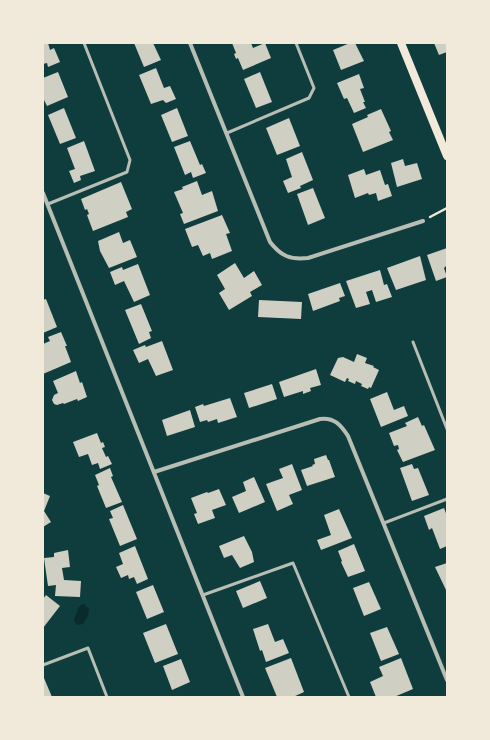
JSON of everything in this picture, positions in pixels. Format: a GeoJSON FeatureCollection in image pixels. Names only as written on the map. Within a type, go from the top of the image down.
{"type":"FeatureCollection","features":[{"type":"Feature","properties":{"kind":"main road"},"geometry":{"type":"LineString","coordinates":[[401,43],[447,156]]}},
{"type":"Feature","properties":{"kind":"street"},"geometry":{"type":"LineString","coordinates":[[190,43],[270,242],[276,249],[291,258],[300,259],[318,255],[423,221]]}},
{"type":"Feature","properties":{"kind":"street"},"geometry":{"type":"LineString","coordinates":[[43,193],[243,697]]}},
{"type":"Feature","properties":{"kind":"street"},"geometry":{"type":"LineString","coordinates":[[154,472],[320,419],[331,419],[343,427],[384,523],[447,680]]}},
{"type":"Feature","properties":{"kind":"lane"},"geometry":{"type":"LineString","coordinates":[[48,204],[127,172],[130,160],[84,43]]}},
{"type":"Feature","properties":{"kind":"lane"},"geometry":{"type":"LineString","coordinates":[[227,133],[309,98],[314,88],[296,43]]}},
{"type":"Feature","properties":{"kind":"lane"},"geometry":{"type":"LineString","coordinates":[[413,342],[447,429]]}},
{"type":"Feature","properties":{"kind":"lane"},"geometry":{"type":"LineString","coordinates":[[384,523],[447,499]]}},
{"type":"Feature","properties":{"kind":"lane"},"geometry":{"type":"LineString","coordinates":[[202,595],[293,563],[349,697]]}},
{"type":"Feature","properties":{"kind":"lane"},"geometry":{"type":"LineString","coordinates":[[43,665],[88,648],[107,697]]}},
{"type":"Feature","properties":{"kind":"path"},"geometry":{"type":"LineString","coordinates":[[423,221],[447,208]]}},
{"type":"Feature","properties":{"kind":"water"},"geometry":{"type":"Polygon","coordinates":[[[84,604],[89,609],[88,616],[83,624],[77,625],[74,621],[78,608],[84,604]]]}},
{"type":"Feature","properties":{"kind":"building"},"geometry":{"type":"Polygon","coordinates":[[[43,43],[48,43],[50,50],[54,48],[60,62],[48,67],[47,63],[43,64],[43,43]]]}},
{"type":"Feature","properties":{"kind":"building"},"geometry":{"type":"Polygon","coordinates":[[[134,43],[153,43],[161,60],[144,67],[134,43]]]}},
{"type":"Feature","properties":{"kind":"building"},"geometry":{"type":"Polygon","coordinates":[[[232,43],[251,43],[253,48],[265,43],[271,58],[243,70],[238,58],[236,59],[234,54],[236,53],[232,43]]]}},
{"type":"Feature","properties":{"kind":"building"},"geometry":{"type":"Polygon","coordinates":[[[350,43],[355,43],[364,61],[341,70],[333,50],[350,43]]]}},
{"type":"Feature","properties":{"kind":"building"},"geometry":{"type":"Polygon","coordinates":[[[434,43],[447,43],[447,52],[439,55],[434,43]]]}},
{"type":"Feature","properties":{"kind":"building"},"geometry":{"type":"Polygon","coordinates":[[[156,68],[164,88],[170,86],[176,99],[166,103],[163,100],[151,104],[139,75],[156,68]]]}},
{"type":"Feature","properties":{"kind":"building"},"geometry":{"type":"Polygon","coordinates":[[[58,72],[68,97],[47,106],[43,98],[43,78],[58,72]]]}},
{"type":"Feature","properties":{"kind":"building"},"geometry":{"type":"Polygon","coordinates":[[[260,72],[272,102],[256,108],[244,79],[260,72]]]}},
{"type":"Feature","properties":{"kind":"building"},"geometry":{"type":"Polygon","coordinates":[[[359,74],[364,88],[360,89],[366,108],[354,113],[347,98],[344,99],[337,83],[359,74]]]}},
{"type":"Feature","properties":{"kind":"building"},"geometry":{"type":"Polygon","coordinates":[[[64,108],[76,138],[60,144],[48,115],[64,108]]]}},
{"type":"Feature","properties":{"kind":"building"},"geometry":{"type":"Polygon","coordinates":[[[177,108],[188,136],[172,142],[161,115],[177,108]]]}},
{"type":"Feature","properties":{"kind":"building"},"geometry":{"type":"Polygon","coordinates":[[[381,109],[391,131],[389,132],[393,140],[363,152],[352,124],[381,109]]]}},
{"type":"Feature","properties":{"kind":"building"},"geometry":{"type":"Polygon","coordinates":[[[289,118],[300,146],[277,155],[266,128],[289,118]]]}},
{"type":"Feature","properties":{"kind":"building"},"geometry":{"type":"Polygon","coordinates":[[[84,141],[95,171],[80,176],[81,180],[74,183],[69,171],[75,169],[67,148],[84,141]]]}},
{"type":"Feature","properties":{"kind":"building"},"geometry":{"type":"Polygon","coordinates":[[[190,141],[200,165],[202,164],[206,173],[193,178],[191,172],[185,175],[174,147],[190,141]]]}},
{"type":"Feature","properties":{"kind":"building"},"geometry":{"type":"Polygon","coordinates":[[[302,152],[313,180],[300,186],[301,188],[288,193],[283,181],[292,177],[286,159],[302,152]]]}},
{"type":"Feature","properties":{"kind":"building"},"geometry":{"type":"Polygon","coordinates":[[[403,159],[405,166],[417,163],[422,179],[397,187],[391,163],[403,159]]]}},
{"type":"Feature","properties":{"kind":"building"},"geometry":{"type":"Polygon","coordinates":[[[364,169],[366,175],[380,170],[385,185],[388,184],[392,196],[378,201],[376,193],[369,195],[368,193],[355,198],[348,175],[364,169]]]}},
{"type":"Feature","properties":{"kind":"building"},"geometry":{"type":"Polygon","coordinates":[[[197,181],[202,195],[212,191],[218,211],[184,224],[180,214],[183,213],[174,192],[197,181]]]}},
{"type":"Feature","properties":{"kind":"building"},"geometry":{"type":"Polygon","coordinates":[[[121,182],[132,209],[126,212],[128,217],[93,231],[87,215],[89,214],[87,209],[85,210],[81,199],[121,182]]]}},
{"type":"Feature","properties":{"kind":"building"},"geometry":{"type":"Polygon","coordinates":[[[313,188],[325,218],[308,225],[297,194],[313,188]]]}},
{"type":"Feature","properties":{"kind":"building"},"geometry":{"type":"Polygon","coordinates":[[[222,215],[230,233],[226,234],[232,251],[212,259],[210,253],[203,256],[198,245],[192,247],[185,229],[222,215]]]}},
{"type":"Feature","properties":{"kind":"building"},"geometry":{"type":"Polygon","coordinates":[[[119,232],[123,243],[130,240],[137,257],[109,268],[100,251],[98,241],[119,232]]]}},
{"type":"Feature","properties":{"kind":"building"},"geometry":{"type":"Polygon","coordinates":[[[447,248],[447,265],[444,268],[447,277],[436,281],[427,255],[447,248]]]}},
{"type":"Feature","properties":{"kind":"building"},"geometry":{"type":"Polygon","coordinates":[[[420,256],[426,280],[396,290],[387,268],[420,256]]]}},
{"type":"Feature","properties":{"kind":"building"},"geometry":{"type":"Polygon","coordinates":[[[235,263],[244,278],[254,271],[262,285],[250,292],[252,296],[229,310],[219,293],[225,289],[217,275],[235,263]]]}},
{"type":"Feature","properties":{"kind":"building"},"geometry":{"type":"Polygon","coordinates":[[[138,264],[150,295],[134,302],[124,281],[115,285],[110,272],[122,267],[123,270],[138,264]]]}},
{"type":"Feature","properties":{"kind":"building"},"geometry":{"type":"Polygon","coordinates":[[[380,270],[384,285],[387,284],[392,297],[376,302],[372,290],[366,292],[370,304],[356,308],[346,281],[380,270]]]}},
{"type":"Feature","properties":{"kind":"building"},"geometry":{"type":"Polygon","coordinates":[[[340,283],[345,296],[339,298],[340,301],[313,311],[308,294],[340,283]]]}},
{"type":"Feature","properties":{"kind":"building"},"geometry":{"type":"Polygon","coordinates":[[[46,299],[57,327],[43,333],[43,300],[46,299]]]}},
{"type":"Feature","properties":{"kind":"building"},"geometry":{"type":"Polygon","coordinates":[[[259,300],[302,302],[301,319],[258,317],[259,300]]]}},
{"type":"Feature","properties":{"kind":"building"},"geometry":{"type":"Polygon","coordinates":[[[141,304],[152,331],[149,332],[151,338],[139,344],[125,310],[141,304]]]}},
{"type":"Feature","properties":{"kind":"building"},"geometry":{"type":"Polygon","coordinates":[[[61,332],[67,346],[65,346],[71,362],[43,374],[43,344],[50,341],[48,337],[61,332]]]}},
{"type":"Feature","properties":{"kind":"building"},"geometry":{"type":"Polygon","coordinates":[[[162,341],[173,370],[156,376],[148,359],[139,363],[133,350],[145,345],[146,347],[162,341]]]}},
{"type":"Feature","properties":{"kind":"building"},"geometry":{"type":"Polygon","coordinates":[[[357,354],[367,358],[365,363],[374,366],[373,367],[379,370],[371,388],[369,387],[368,389],[361,386],[362,384],[356,381],[355,384],[348,381],[349,379],[347,378],[345,382],[330,375],[338,358],[343,357],[354,362],[357,354]]]}},
{"type":"Feature","properties":{"kind":"building"},"geometry":{"type":"Polygon","coordinates":[[[316,369],[321,385],[310,388],[311,391],[303,394],[303,391],[284,397],[279,382],[316,369]]]}},
{"type":"Feature","properties":{"kind":"building"},"geometry":{"type":"Polygon","coordinates":[[[76,371],[80,383],[82,382],[87,397],[78,401],[77,399],[64,404],[54,404],[52,400],[54,395],[58,393],[53,381],[76,371]]]}},
{"type":"Feature","properties":{"kind":"building"},"geometry":{"type":"Polygon","coordinates":[[[272,384],[277,399],[249,408],[244,393],[272,384]]]}},
{"type":"Feature","properties":{"kind":"building"},"geometry":{"type":"Polygon","coordinates":[[[387,392],[394,410],[404,406],[408,416],[381,427],[370,399],[387,392]]]}},
{"type":"Feature","properties":{"kind":"building"},"geometry":{"type":"Polygon","coordinates":[[[230,398],[237,417],[218,423],[217,419],[208,422],[207,420],[200,422],[195,407],[203,404],[204,406],[230,398]]]}},
{"type":"Feature","properties":{"kind":"building"},"geometry":{"type":"Polygon","coordinates":[[[190,410],[195,427],[167,436],[162,420],[190,410]]]}},
{"type":"Feature","properties":{"kind":"building"},"geometry":{"type":"Polygon","coordinates":[[[418,417],[422,426],[424,425],[435,450],[403,462],[397,450],[399,449],[398,445],[394,446],[389,433],[407,426],[405,423],[418,417]]]}},
{"type":"Feature","properties":{"kind":"building"},"geometry":{"type":"Polygon","coordinates":[[[97,433],[101,443],[103,442],[105,447],[102,448],[106,457],[108,456],[112,464],[100,469],[98,463],[92,465],[88,454],[79,457],[73,442],[97,433]]]}},
{"type":"Feature","properties":{"kind":"building"},"geometry":{"type":"Polygon","coordinates":[[[326,455],[335,477],[307,486],[301,470],[313,466],[312,465],[315,464],[314,459],[326,455]]]}},
{"type":"Feature","properties":{"kind":"building"},"geometry":{"type":"Polygon","coordinates":[[[292,464],[302,490],[289,495],[293,504],[277,511],[266,484],[283,478],[279,469],[292,464]]]}},
{"type":"Feature","properties":{"kind":"building"},"geometry":{"type":"Polygon","coordinates":[[[412,464],[414,469],[418,468],[429,495],[412,501],[400,468],[412,464]]]}},
{"type":"Feature","properties":{"kind":"building"},"geometry":{"type":"Polygon","coordinates":[[[110,468],[113,476],[111,477],[122,502],[106,508],[97,486],[99,485],[95,475],[110,468]]]}},
{"type":"Feature","properties":{"kind":"building"},"geometry":{"type":"Polygon","coordinates":[[[254,477],[265,502],[239,513],[232,497],[246,491],[243,482],[254,477]]]}},
{"type":"Feature","properties":{"kind":"building"},"geometry":{"type":"Polygon","coordinates":[[[219,489],[226,505],[212,510],[215,518],[198,524],[194,514],[197,513],[191,498],[219,489]]]}},
{"type":"Feature","properties":{"kind":"building"},"geometry":{"type":"Polygon","coordinates":[[[43,493],[50,496],[44,511],[51,522],[43,527],[43,493]]]}},
{"type":"Feature","properties":{"kind":"building"},"geometry":{"type":"Polygon","coordinates":[[[123,505],[137,539],[120,546],[109,519],[113,518],[110,511],[123,505]]]}},
{"type":"Feature","properties":{"kind":"building"},"geometry":{"type":"Polygon","coordinates":[[[444,508],[447,516],[447,546],[440,549],[432,528],[429,530],[424,516],[444,508]]]}},
{"type":"Feature","properties":{"kind":"building"},"geometry":{"type":"Polygon","coordinates":[[[339,509],[352,538],[321,550],[317,540],[331,535],[324,515],[339,509]]]}},
{"type":"Feature","properties":{"kind":"building"},"geometry":{"type":"Polygon","coordinates":[[[244,536],[252,552],[254,562],[240,568],[232,555],[224,558],[219,546],[244,536]]]}},
{"type":"Feature","properties":{"kind":"building"},"geometry":{"type":"Polygon","coordinates":[[[354,544],[365,571],[348,577],[338,551],[354,544]]]}},
{"type":"Feature","properties":{"kind":"building"},"geometry":{"type":"Polygon","coordinates":[[[135,546],[148,579],[137,584],[134,577],[129,579],[128,575],[121,578],[116,567],[123,564],[119,553],[135,546]]]}},
{"type":"Feature","properties":{"kind":"building"},"geometry":{"type":"Polygon","coordinates":[[[68,550],[70,567],[62,568],[64,580],[81,581],[80,597],[55,596],[56,585],[48,586],[44,558],[54,557],[54,553],[68,550]]]}},
{"type":"Feature","properties":{"kind":"building"},"geometry":{"type":"Polygon","coordinates":[[[447,563],[447,590],[446,590],[435,567],[447,563]]]}},
{"type":"Feature","properties":{"kind":"building"},"geometry":{"type":"Polygon","coordinates":[[[260,581],[267,598],[243,608],[236,591],[260,581]]]}},
{"type":"Feature","properties":{"kind":"building"},"geometry":{"type":"Polygon","coordinates":[[[369,582],[381,609],[364,616],[353,588],[369,582]]]}},
{"type":"Feature","properties":{"kind":"building"},"geometry":{"type":"Polygon","coordinates":[[[153,585],[164,612],[147,619],[136,592],[153,585]]]}},
{"type":"Feature","properties":{"kind":"building"},"geometry":{"type":"Polygon","coordinates":[[[46,595],[60,606],[43,628],[43,599],[46,595]]]}},
{"type":"Feature","properties":{"kind":"building"},"geometry":{"type":"Polygon","coordinates":[[[166,624],[178,654],[155,663],[143,633],[166,624]]]}},
{"type":"Feature","properties":{"kind":"building"},"geometry":{"type":"Polygon","coordinates":[[[268,624],[275,642],[283,639],[289,653],[266,662],[262,650],[260,651],[253,629],[268,624]]]}},
{"type":"Feature","properties":{"kind":"building"},"geometry":{"type":"Polygon","coordinates":[[[387,627],[399,654],[381,661],[370,633],[387,627]]]}},
{"type":"Feature","properties":{"kind":"building"},"geometry":{"type":"Polygon","coordinates":[[[291,658],[304,692],[293,697],[277,697],[265,668],[291,658]]]}},
{"type":"Feature","properties":{"kind":"building"},"geometry":{"type":"Polygon","coordinates":[[[401,658],[413,689],[394,697],[376,697],[370,682],[383,676],[379,667],[401,658]]]}},
{"type":"Feature","properties":{"kind":"building"},"geometry":{"type":"Polygon","coordinates":[[[181,659],[190,682],[172,690],[163,666],[181,659]]]}},
{"type":"Feature","properties":{"kind":"building"},"geometry":{"type":"Polygon","coordinates":[[[44,678],[52,697],[43,697],[44,678]]]}}]}
